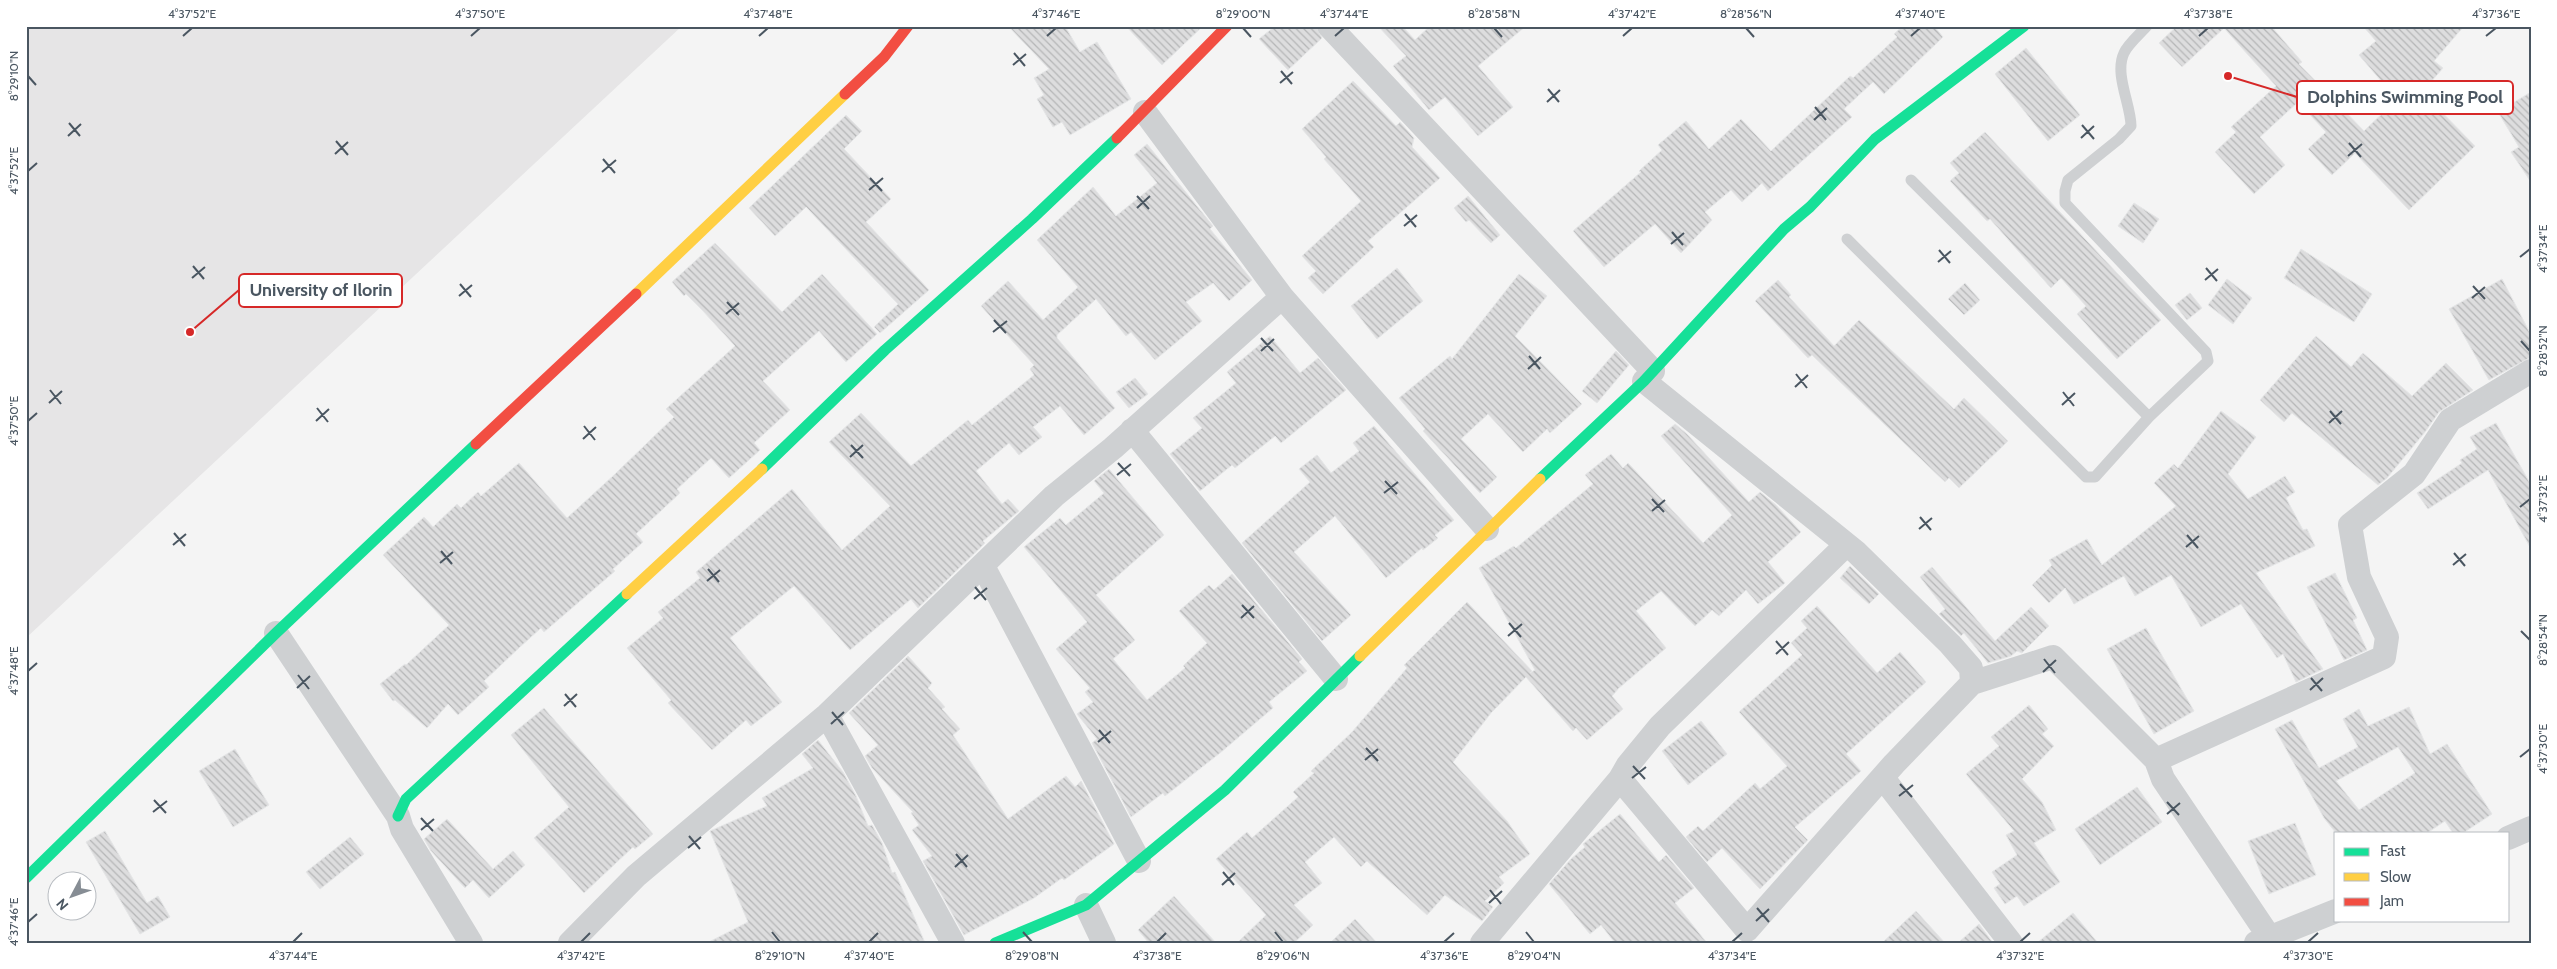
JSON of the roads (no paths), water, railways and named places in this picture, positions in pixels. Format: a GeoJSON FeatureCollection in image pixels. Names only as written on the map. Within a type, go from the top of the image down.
{"type":"FeatureCollection","features":[{"type":"Feature","properties":{"kind":"street"},"geometry":{"type":"LineString","coordinates":[[26,878],[276,633],[692,241],[884,57],[908,26]]}},
{"type":"Feature","properties":{"kind":"street"},"geometry":{"type":"LineString","coordinates":[[398,816],[406,799],[782,451],[885,350],[1032,219],[1145,112],[1227,26]]}},
{"type":"Feature","properties":{"kind":"street"},"geometry":{"type":"LineString","coordinates":[[1329,26],[1649,376],[1856,552],[1950,644],[1971,668],[1972,683]]}},
{"type":"Feature","properties":{"kind":"street"},"geometry":{"type":"LineString","coordinates":[[995,943],[1086,905],[1225,790],[1487,529],[1649,376],[1699,324],[1784,229],[1810,207],[1875,139],[2024,26]]}},
{"type":"Feature","properties":{"kind":"street"},"geometry":{"type":"LineString","coordinates":[[1145,112],[1282,297],[1487,529]]}},
{"type":"Feature","properties":{"kind":"street"},"geometry":{"type":"LineString","coordinates":[[570,943],[636,876],[827,714],[1054,496],[1132,430],[1282,297]]}},
{"type":"Feature","properties":{"kind":"street"},"geometry":{"type":"LineString","coordinates":[[2156,760],[2384,657],[2387,637],[2359,577],[2350,525],[2414,474],[2450,420],[2531,371]]}},
{"type":"Feature","properties":{"kind":"street"},"geometry":{"type":"LineString","coordinates":[[1132,430],[1336,679]]}},
{"type":"Feature","properties":{"kind":"street"},"geometry":{"type":"LineString","coordinates":[[1482,943],[1620,779],[1628,765],[1660,726],[1846,545]]}},
{"type":"Feature","properties":{"kind":"street"},"geometry":{"type":"LineString","coordinates":[[982,566],[1139,861]]}},
{"type":"Feature","properties":{"kind":"street"},"geometry":{"type":"LineString","coordinates":[[276,633],[398,816],[402,830],[471,943]]}},
{"type":"Feature","properties":{"kind":"street"},"geometry":{"type":"LineString","coordinates":[[1620,779],[1752,936],[1883,778],[1972,683],[2052,658],[2156,760],[2163,779],[2263,940],[2334,912]]}},
{"type":"Feature","properties":{"kind":"street"},"geometry":{"type":"LineString","coordinates":[[827,714],[953,943]]}},
{"type":"Feature","properties":{"kind":"street"},"geometry":{"type":"LineString","coordinates":[[1883,778],[2011,943]]}},
{"type":"Feature","properties":{"kind":"street"},"geometry":{"type":"LineString","coordinates":[[2510,837],[2531,828]]}},
{"type":"Feature","properties":{"kind":"street"},"geometry":{"type":"LineString","coordinates":[[1086,905],[1104,943]]}},
{"type":"Feature","properties":{"kind":"lane"},"geometry":{"type":"LineString","coordinates":[[1847,239],[2086,477],[2095,476],[2149,417],[2208,361],[2206,352],[2065,203],[2065,191],[2068,180],[2119,139],[2131,126],[2131,114],[2122,78],[2124,53],[2147,26]]}},
{"type":"Feature","properties":{"kind":"lane"},"geometry":{"type":"LineString","coordinates":[[1911,180],[2149,417]]}},
{"type":"Feature","properties":{"kind":"place","name":"Dolphins Swimming Pool"},"geometry":{"type":"Point","coordinates":[2228,76]}},
{"type":"Feature","properties":{"kind":"place","name":"University of Ilorin"},"geometry":{"type":"Point","coordinates":[190,332]}}]}
